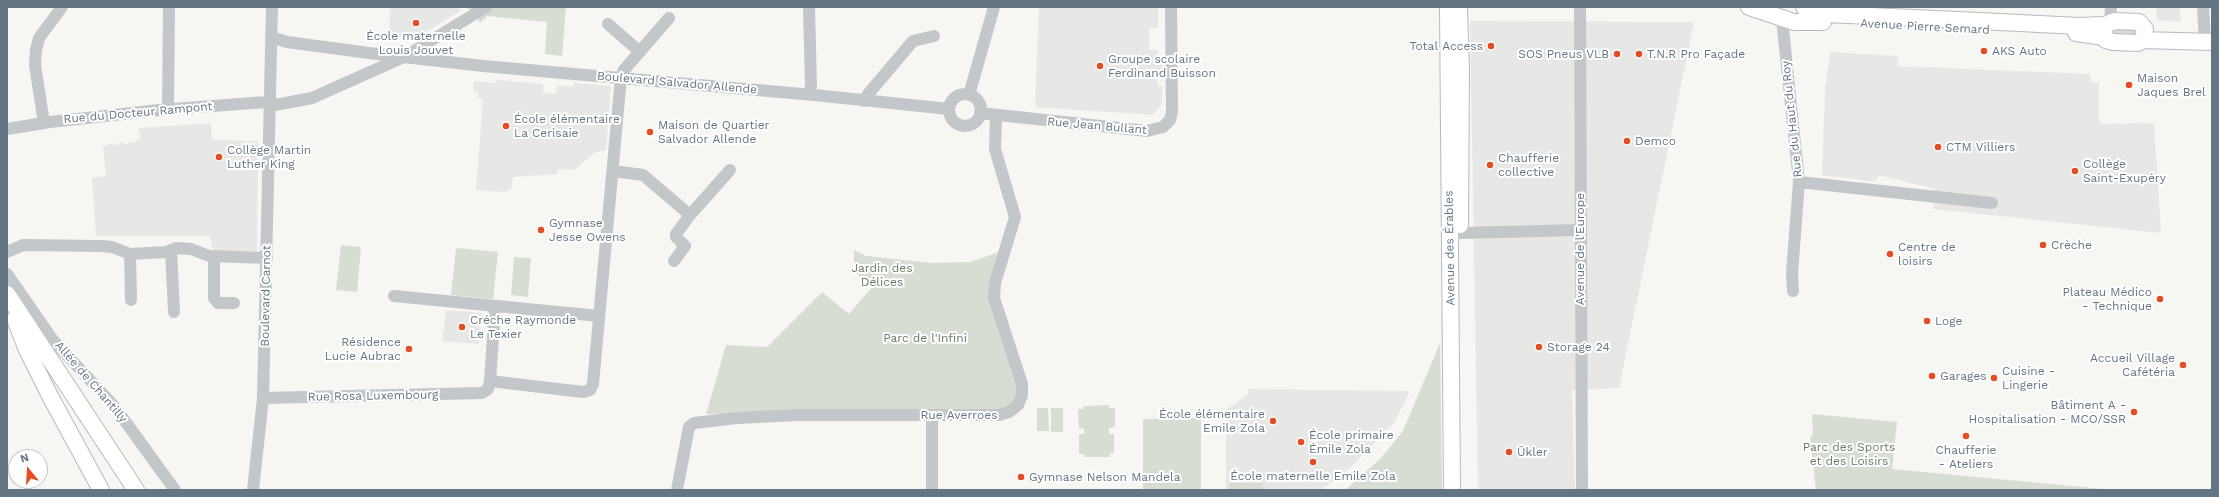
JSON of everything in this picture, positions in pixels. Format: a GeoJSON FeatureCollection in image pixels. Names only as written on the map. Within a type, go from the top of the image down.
{"type":"FeatureCollection","features":[{"type":"Feature","properties":{"kind":"main road","name":"Avenue des Érables"},"geometry":{"type":"LineString","coordinates":[[1448,7],[1452,490]]}},
{"type":"Feature","properties":{"kind":"main road","name":"Avenue des Érables"},"geometry":{"type":"LineString","coordinates":[[1459,7],[1461,68]]}},
{"type":"Feature","properties":{"kind":"main road","name":"Avenue des Érables"},"geometry":{"type":"LineString","coordinates":[[1460,490],[1461,68],[1463,7]]}},
{"type":"Feature","properties":{"kind":"main road","name":"Avenue Pierre Semard"},"geometry":{"type":"LineString","coordinates":[[1752,8],[1794,22],[1804,13],[1980,25],[2078,34],[2108,23],[2139,22],[2144,34]]}},
{"type":"Feature","properties":{"kind":"main road","name":"Avenue Pierre Semard"},"geometry":{"type":"LineString","coordinates":[[2108,23],[2108,41],[2138,43],[2144,34]]}},
{"type":"Feature","properties":{"kind":"main road","name":"Avenue Pierre Semard"},"geometry":{"type":"LineString","coordinates":[[2144,34],[2209,41]]}},
{"type":"Feature","properties":{"kind":"main road"},"geometry":{"type":"LineString","coordinates":[[7,294],[136,490]]}},
{"type":"Feature","properties":{"kind":"main road"},"geometry":{"type":"LineString","coordinates":[[7,299],[27,350],[101,490]]}},
{"type":"Feature","properties":{"kind":"street"},"geometry":{"type":"LineString","coordinates":[[44,123],[35,65],[36,50],[39,38],[62,7]]}},
{"type":"Feature","properties":{"kind":"street"},"geometry":{"type":"LineString","coordinates":[[168,110],[169,7]]}},
{"type":"Feature","properties":{"kind":"street","name":"Boulevard Carnot"},"geometry":{"type":"LineString","coordinates":[[253,490],[263,398],[272,7]]}},
{"type":"Feature","properties":{"kind":"street","name":"Rue du Docteur Rampont"},"geometry":{"type":"LineString","coordinates":[[7,129],[44,123],[168,110],[269,102],[275,105],[312,98],[406,56],[486,7]]}},
{"type":"Feature","properties":{"kind":"street"},"geometry":{"type":"LineString","coordinates":[[809,7],[811,86],[809,94]]}},
{"type":"Feature","properties":{"kind":"street"},"geometry":{"type":"LineString","coordinates":[[969,95],[994,7]]}},
{"type":"Feature","properties":{"kind":"street","name":"Rue Jean Bullant"},"geometry":{"type":"LineString","coordinates":[[980,113],[996,116],[1148,131],[1163,127],[1170,120],[1172,112],[1171,7]]}},
{"type":"Feature","properties":{"kind":"street","name":"Avenue de l'Europe"},"geometry":{"type":"LineString","coordinates":[[1580,7],[1582,490]]}},
{"type":"Feature","properties":{"kind":"street"},"geometry":{"type":"LineString","coordinates":[[2203,7],[2209,41]]}},
{"type":"Feature","properties":{"kind":"street"},"geometry":{"type":"LineString","coordinates":[[495,307],[490,381],[583,392],[590,390],[593,384],[621,77],[624,70],[639,51],[669,18]]}},
{"type":"Feature","properties":{"kind":"street","name":"Rue du Haut du Roy"},"geometry":{"type":"LineString","coordinates":[[1782,19],[1799,182],[1792,273],[1793,291]]}},
{"type":"Feature","properties":{"kind":"street"},"geometry":{"type":"LineString","coordinates":[[608,24],[639,51]]}},
{"type":"Feature","properties":{"kind":"street"},"geometry":{"type":"LineString","coordinates":[[864,101],[869,93],[913,42],[934,36]]}},
{"type":"Feature","properties":{"kind":"street","name":"Boulevard Salvador Allende"},"geometry":{"type":"LineString","coordinates":[[271,37],[287,42],[332,48],[539,71],[809,94],[949,109]]}},
{"type":"Feature","properties":{"kind":"street"},"geometry":{"type":"LineString","coordinates":[[969,95],[979,104],[980,113],[975,122],[966,126],[960,126],[952,120],[949,109],[955,98],[969,95]]}},
{"type":"Feature","properties":{"kind":"street","name":"Rue Averroes"},"geometry":{"type":"LineString","coordinates":[[677,490],[689,427],[694,423],[737,418],[798,415],[999,415],[1009,412],[1018,405],[1022,395],[1019,374],[994,298],[995,283],[1015,217],[995,149],[996,116]]}},
{"type":"Feature","properties":{"kind":"street"},"geometry":{"type":"LineString","coordinates":[[613,170],[643,175],[690,215]]}},
{"type":"Feature","properties":{"kind":"street"},"geometry":{"type":"LineString","coordinates":[[674,261],[684,246],[676,237],[676,234],[690,215],[730,170]]}},
{"type":"Feature","properties":{"kind":"street"},"geometry":{"type":"LineString","coordinates":[[1799,182],[1992,203]]}},
{"type":"Feature","properties":{"kind":"street"},"geometry":{"type":"LineString","coordinates":[[1460,233],[1580,230]]}},
{"type":"Feature","properties":{"kind":"street"},"geometry":{"type":"LineString","coordinates":[[7,252],[23,245],[108,246],[130,254],[191,249],[214,256],[267,258]]}},
{"type":"Feature","properties":{"kind":"street"},"geometry":{"type":"LineString","coordinates":[[171,250],[174,312]]}},
{"type":"Feature","properties":{"kind":"street"},"geometry":{"type":"LineString","coordinates":[[130,254],[131,300]]}},
{"type":"Feature","properties":{"kind":"street"},"geometry":{"type":"LineString","coordinates":[[214,256],[214,298],[218,303],[234,303]]}},
{"type":"Feature","properties":{"kind":"street","name":"Allée de Chantilly"},"geometry":{"type":"LineString","coordinates":[[7,274],[48,333],[114,406],[175,490]]}},
{"type":"Feature","properties":{"kind":"street"},"geometry":{"type":"LineString","coordinates":[[394,296],[599,316]]}},
{"type":"Feature","properties":{"kind":"street"},"geometry":{"type":"LineString","coordinates":[[7,319],[27,350]]}},
{"type":"Feature","properties":{"kind":"street","name":"Rue Rosa Luxembourg"},"geometry":{"type":"LineString","coordinates":[[263,398],[382,394],[475,395],[488,389],[490,381]]}},
{"type":"Feature","properties":{"kind":"street"},"geometry":{"type":"LineString","coordinates":[[932,415],[932,490]]}},
{"type":"Feature","properties":{"kind":"shaded area","name":"École maternelle Louis Jouvet"},"geometry":{"type":"Polygon","coordinates":[[[390,7],[458,7],[460,11],[423,34],[389,38],[390,7]]]}},
{"type":"Feature","properties":{"kind":"shaded area","name":"Groupe scolaire Ferdinand Buisson"},"geometry":{"type":"Polygon","coordinates":[[[1039,7],[1158,7],[1158,28],[1149,28],[1149,50],[1158,50],[1159,58],[1162,58],[1162,75],[1158,75],[1158,86],[1162,86],[1162,104],[1153,115],[1035,107],[1039,7]]]}},
{"type":"Feature","properties":{"kind":"shaded area"},"geometry":{"type":"Polygon","coordinates":[[[2156,7],[2180,7],[2181,22],[2157,20],[2156,7]]]}},
{"type":"Feature","properties":{"kind":"shaded area"},"geometry":{"type":"Polygon","coordinates":[[[1470,21],[1694,22],[1619,388],[1572,390],[1575,490],[1478,490],[1470,21]]]}},
{"type":"Feature","properties":{"kind":"shaded area"},"geometry":{"type":"Polygon","coordinates":[[[1830,52],[1899,56],[1897,66],[2090,74],[2090,82],[2099,82],[2099,121],[2103,124],[2154,123],[2161,233],[1933,209],[1935,189],[1878,175],[1876,181],[1868,181],[1822,175],[1825,91],[1830,52]]]}},
{"type":"Feature","properties":{"kind":"shaded area"},"geometry":{"type":"Polygon","coordinates":[[[496,80],[543,84],[543,93],[556,94],[557,85],[573,87],[574,83],[611,86],[606,150],[596,152],[574,170],[558,169],[557,174],[513,177],[511,190],[507,190],[506,192],[476,190],[483,99],[477,98],[478,92],[473,91],[474,81],[495,83],[496,80]]]}},
{"type":"Feature","properties":{"kind":"shaded area"},"geometry":{"type":"Polygon","coordinates":[[[211,123],[212,140],[258,141],[257,251],[213,251],[210,236],[96,236],[92,178],[106,176],[103,146],[107,146],[107,144],[118,145],[118,143],[125,142],[125,144],[129,144],[129,142],[136,142],[136,139],[140,139],[139,128],[211,123]]]}},
{"type":"Feature","properties":{"kind":"shaded area","name":"Créche Raymonde Le Texier"},"geometry":{"type":"Polygon","coordinates":[[[446,310],[482,313],[479,344],[442,341],[446,310]]]}},
{"type":"Feature","properties":{"kind":"shaded area","name":"École primaire Émile Zola"},"geometry":{"type":"Polygon","coordinates":[[[1248,389],[1410,391],[1394,423],[1350,468],[1321,490],[1226,490],[1226,410],[1248,394],[1248,389]]]}},
{"type":"Feature","properties":{"kind":"green space"},"geometry":{"type":"Polygon","coordinates":[[[466,7],[566,7],[562,56],[545,54],[547,22],[487,16],[480,23],[472,11],[466,7]]]}},
{"type":"Feature","properties":{"kind":"green space"},"geometry":{"type":"Polygon","coordinates":[[[2138,28],[2137,36],[2112,36],[2109,29],[2138,28]]]}},
{"type":"Feature","properties":{"kind":"green space"},"geometry":{"type":"Polygon","coordinates":[[[341,245],[361,247],[357,292],[336,290],[341,245]]]}},
{"type":"Feature","properties":{"kind":"green space"},"geometry":{"type":"Polygon","coordinates":[[[456,248],[498,252],[493,299],[451,295],[456,248]]]}},
{"type":"Feature","properties":{"kind":"green space","name":"Parc de l'Infini"},"geometry":{"type":"Polygon","coordinates":[[[854,250],[866,256],[932,263],[970,262],[999,252],[990,291],[1018,377],[1018,400],[1001,412],[706,414],[726,345],[767,347],[822,292],[849,314],[872,287],[854,271],[854,250]]]}},
{"type":"Feature","properties":{"kind":"green space"},"geometry":{"type":"Polygon","coordinates":[[[514,257],[531,258],[528,297],[511,295],[514,257]]]}},
{"type":"Feature","properties":{"kind":"green space"},"geometry":{"type":"Polygon","coordinates":[[[1440,343],[1442,490],[1345,490],[1380,459],[1403,431],[1440,343]]]}},
{"type":"Feature","properties":{"kind":"green space"},"geometry":{"type":"Polygon","coordinates":[[[1109,405],[1109,408],[1115,408],[1115,427],[1109,428],[1109,434],[1114,434],[1114,453],[1110,453],[1110,457],[1084,457],[1084,454],[1079,454],[1079,434],[1084,434],[1084,429],[1079,428],[1078,409],[1083,409],[1084,406],[1109,405]]]}},
{"type":"Feature","properties":{"kind":"green space"},"geometry":{"type":"Polygon","coordinates":[[[1037,408],[1048,408],[1049,431],[1037,431],[1037,408]]]}},
{"type":"Feature","properties":{"kind":"green space"},"geometry":{"type":"Polygon","coordinates":[[[1051,408],[1063,408],[1063,432],[1051,432],[1051,408]]]}},
{"type":"Feature","properties":{"kind":"green space","name":"Parc des Sports et des Loisirs"},"geometry":{"type":"Polygon","coordinates":[[[1812,414],[1897,422],[1892,469],[2114,490],[1816,490],[1810,439],[1813,433],[1812,414]]]}},
{"type":"Feature","properties":{"kind":"green space"},"geometry":{"type":"Polygon","coordinates":[[[1201,418],[1201,490],[1143,490],[1143,419],[1201,418]]]}},
{"type":"Feature","properties":{"kind":"green space"},"geometry":{"type":"Polygon","coordinates":[[[1229,483],[1263,483],[1263,490],[1229,490],[1229,483]]]}},
{"type":"Feature","properties":{"kind":"place","name":"École maternelle Louis Jouvet"},"geometry":{"type":"Point","coordinates":[416,23]}},
{"type":"Feature","properties":{"kind":"place","name":"Total Access"},"geometry":{"type":"Point","coordinates":[1491,46]}},
{"type":"Feature","properties":{"kind":"place","name":"AKS Auto"},"geometry":{"type":"Point","coordinates":[1984,51]}},
{"type":"Feature","properties":{"kind":"place","name":"SOS Pneus VLB"},"geometry":{"type":"Point","coordinates":[1617,54]}},
{"type":"Feature","properties":{"kind":"place","name":"T.N.R Pro Façade"},"geometry":{"type":"Point","coordinates":[1639,54]}},
{"type":"Feature","properties":{"kind":"place","name":"Groupe scolaire Ferdinand Buisson"},"geometry":{"type":"Point","coordinates":[1100,66]}},
{"type":"Feature","properties":{"kind":"place","name":"Maison Jaques Brel"},"geometry":{"type":"Point","coordinates":[2129,85]}},
{"type":"Feature","properties":{"kind":"place","name":"École élémentaire La Cerisaie"},"geometry":{"type":"Point","coordinates":[506,126]}},
{"type":"Feature","properties":{"kind":"place","name":"Maison de Quartier Salvador Allende"},"geometry":{"type":"Point","coordinates":[650,132]}},
{"type":"Feature","properties":{"kind":"place","name":"Demco"},"geometry":{"type":"Point","coordinates":[1627,141]}},
{"type":"Feature","properties":{"kind":"place","name":"CTM Villiers"},"geometry":{"type":"Point","coordinates":[1938,147]}},
{"type":"Feature","properties":{"kind":"place","name":"Collège Martin Luther King"},"geometry":{"type":"Point","coordinates":[219,157]}},
{"type":"Feature","properties":{"kind":"place","name":"Chaufferie collective"},"geometry":{"type":"Point","coordinates":[1490,165]}},
{"type":"Feature","properties":{"kind":"place","name":"Collège Saint-Exupéry"},"geometry":{"type":"Point","coordinates":[2075,171]}},
{"type":"Feature","properties":{"kind":"place","name":"Gymnase Jesse Owens"},"geometry":{"type":"Point","coordinates":[541,230]}},
{"type":"Feature","properties":{"kind":"place","name":"Crèche"},"geometry":{"type":"Point","coordinates":[2043,245]}},
{"type":"Feature","properties":{"kind":"place","name":"Centre de loisirs"},"geometry":{"type":"Point","coordinates":[1890,254]}},
{"type":"Feature","properties":{"kind":"place","name":"Plateau Médico - Technique"},"geometry":{"type":"Point","coordinates":[2160,299]}},
{"type":"Feature","properties":{"kind":"place","name":"Loge"},"geometry":{"type":"Point","coordinates":[1927,321]}},
{"type":"Feature","properties":{"kind":"place","name":"Créche Raymonde Le Texier"},"geometry":{"type":"Point","coordinates":[462,327]}},
{"type":"Feature","properties":{"kind":"place","name":"Storage 24"},"geometry":{"type":"Point","coordinates":[1539,347]}},
{"type":"Feature","properties":{"kind":"place","name":"Résidence Lucie Aubrac"},"geometry":{"type":"Point","coordinates":[409,349]}},
{"type":"Feature","properties":{"kind":"place","name":"Accueil Village Cafétéria"},"geometry":{"type":"Point","coordinates":[2183,365]}},
{"type":"Feature","properties":{"kind":"place","name":"Garages"},"geometry":{"type":"Point","coordinates":[1932,376]}},
{"type":"Feature","properties":{"kind":"place","name":"Cuisine - Lingerie"},"geometry":{"type":"Point","coordinates":[1994,378]}},
{"type":"Feature","properties":{"kind":"place","name":"Bâtiment A - Hospitalisation - MCO/SSR"},"geometry":{"type":"Point","coordinates":[2134,412]}},
{"type":"Feature","properties":{"kind":"place","name":"École élémentaire Emile Zola"},"geometry":{"type":"Point","coordinates":[1273,421]}},
{"type":"Feature","properties":{"kind":"place","name":"Chaufferie - Ateliers"},"geometry":{"type":"Point","coordinates":[1966,436]}},
{"type":"Feature","properties":{"kind":"place","name":"École primaire Émile Zola"},"geometry":{"type":"Point","coordinates":[1301,442]}},
{"type":"Feature","properties":{"kind":"place","name":"Ükler"},"geometry":{"type":"Point","coordinates":[1509,452]}},
{"type":"Feature","properties":{"kind":"place","name":"École maternelle Emile Zola"},"geometry":{"type":"Point","coordinates":[1313,462]}},
{"type":"Feature","properties":{"kind":"place","name":"Gymnase Nelson Mandela"},"geometry":{"type":"Point","coordinates":[1021,477]}},
{"type":"Feature","properties":{"kind":"park label","name":"Jardin des Délices"},"geometry":{"type":"Point","coordinates":[882,275]}}]}
